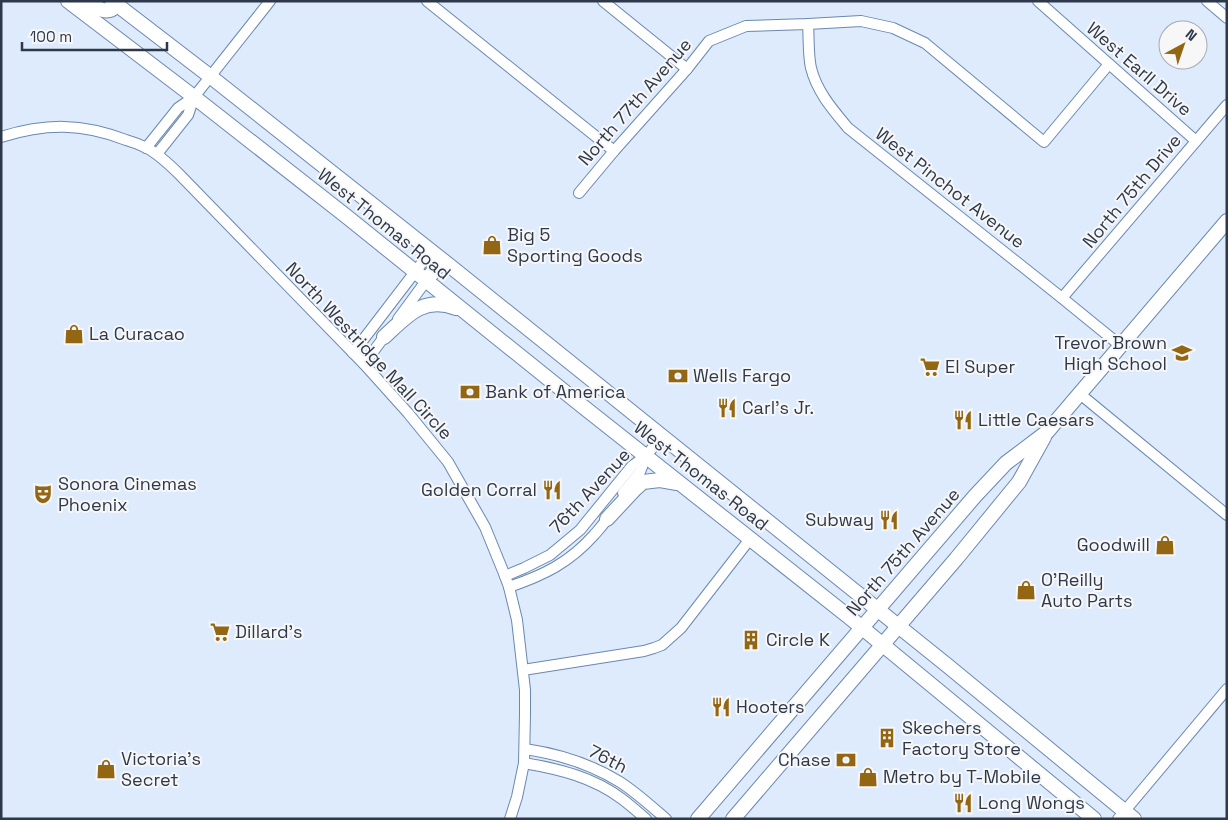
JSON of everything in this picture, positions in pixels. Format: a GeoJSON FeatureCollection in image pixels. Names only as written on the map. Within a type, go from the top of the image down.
{"type":"FeatureCollection","features":[{"type":"Feature","properties":{"kind":"main road","name":"West Thomas Road"},"geometry":{"type":"LineString","coordinates":[[68,1],[194,97],[863,628],[1094,819]]}},
{"type":"Feature","properties":{"kind":"main road"},"geometry":{"type":"LineString","coordinates":[[87,1],[102,10],[109,11],[113,10],[114,3]]}},
{"type":"Feature","properties":{"kind":"main road","name":"West Thomas Road"},"geometry":{"type":"LineString","coordinates":[[114,3],[437,256],[662,436],[948,666],[1126,816]]}},
{"type":"Feature","properties":{"kind":"main road","name":"North 75th Avenue"},"geometry":{"type":"LineString","coordinates":[[733,819],[956,559],[1019,482],[1047,432],[1227,221]]}},
{"type":"Feature","properties":{"kind":"main road"},"geometry":{"type":"LineString","coordinates":[[421,277],[437,256]]}},
{"type":"Feature","properties":{"kind":"main road"},"geometry":{"type":"LineString","coordinates":[[384,337],[408,315],[429,304],[446,305],[464,312]]}},
{"type":"Feature","properties":{"kind":"main road","name":"North 75th Avenue"},"geometry":{"type":"LineString","coordinates":[[698,819],[975,496],[1006,463],[1047,432]]}},
{"type":"Feature","properties":{"kind":"main road"},"geometry":{"type":"LineString","coordinates":[[607,519],[634,489],[643,482],[660,480],[680,483]]}},
{"type":"Feature","properties":{"kind":"street"},"geometry":{"type":"LineString","coordinates":[[146,148],[178,108],[194,97],[270,1]]}},
{"type":"Feature","properties":{"kind":"street"},"geometry":{"type":"LineString","coordinates":[[427,1],[614,151]]}},
{"type":"Feature","properties":{"kind":"street"},"geometry":{"type":"LineString","coordinates":[[603,1],[687,68]]}},
{"type":"Feature","properties":{"kind":"street","name":"West Earll Drive"},"geometry":{"type":"LineString","coordinates":[[1038,1],[1196,141]]}},
{"type":"Feature","properties":{"kind":"street"},"geometry":{"type":"LineString","coordinates":[[1207,1],[1227,18]]}},
{"type":"Feature","properties":{"kind":"street","name":"North 77th Avenue"},"geometry":{"type":"LineString","coordinates":[[579,193],[709,41],[746,26],[861,21],[892,28],[925,43],[1044,142],[1109,64]]}},
{"type":"Feature","properties":{"kind":"street","name":"West Pinchot Avenue"},"geometry":{"type":"LineString","coordinates":[[808,24],[811,68],[819,90],[829,106],[848,128],[1121,346]]}},
{"type":"Feature","properties":{"kind":"street"},"geometry":{"type":"LineString","coordinates":[[156,154],[188,115],[194,97]]}},
{"type":"Feature","properties":{"kind":"street","name":"North 75th Drive"},"geometry":{"type":"LineString","coordinates":[[1062,298],[1227,105]]}},
{"type":"Feature","properties":{"kind":"street","name":"North Westridge Mall Circle"},"geometry":{"type":"LineString","coordinates":[[1,138],[38,129],[74,127],[112,134],[156,154],[180,175],[364,364],[408,413],[448,462],[485,526],[509,587],[517,620],[525,698],[525,749],[517,797],[510,819]]}},
{"type":"Feature","properties":{"kind":"street"},"geometry":{"type":"LineString","coordinates":[[364,364],[384,337],[421,277]]}},
{"type":"Feature","properties":{"kind":"street"},"geometry":{"type":"LineString","coordinates":[[353,353],[421,277]]}},
{"type":"Feature","properties":{"kind":"street"},"geometry":{"type":"LineString","coordinates":[[1080,394],[1227,515]]}},
{"type":"Feature","properties":{"kind":"street","name":"76th Avenue"},"geometry":{"type":"LineString","coordinates":[[505,576],[550,554],[570,539],[591,518],[632,466],[646,456],[662,436]]}},
{"type":"Feature","properties":{"kind":"street","name":"76th Avenue"},"geometry":{"type":"LineString","coordinates":[[509,587],[548,572],[575,554],[607,519],[613,507],[640,472],[646,456]]}},
{"type":"Feature","properties":{"kind":"street"},"geometry":{"type":"LineString","coordinates":[[523,670],[644,651],[662,644],[672,637],[690,617],[750,539]]}},
{"type":"Feature","properties":{"kind":"street"},"geometry":{"type":"LineString","coordinates":[[1126,816],[1227,689]]}},
{"type":"Feature","properties":{"kind":"street","name":"76th"},"geometry":{"type":"LineString","coordinates":[[525,749],[561,756],[605,774],[632,791],[666,819]]}},
{"type":"Feature","properties":{"kind":"street","name":"76th"},"geometry":{"type":"LineString","coordinates":[[524,763],[564,771],[594,782],[621,798],[646,819]]}},
{"type":"Feature","properties":{"kind":"place","name":"Big 5 Sporting Goods"},"geometry":{"type":"Point","coordinates":[492,245]}},
{"type":"Feature","properties":{"kind":"place","name":"La Curacao"},"geometry":{"type":"Point","coordinates":[74,334]}},
{"type":"Feature","properties":{"kind":"place","name":"Trevor Brown High School"},"geometry":{"type":"Point","coordinates":[1182,353]}},
{"type":"Feature","properties":{"kind":"place","name":"El Super"},"geometry":{"type":"Point","coordinates":[930,367]}},
{"type":"Feature","properties":{"kind":"place","name":"Wells Fargo"},"geometry":{"type":"Point","coordinates":[678,376]}},
{"type":"Feature","properties":{"kind":"place","name":"Bank of America"},"geometry":{"type":"Point","coordinates":[470,392]}},
{"type":"Feature","properties":{"kind":"place","name":"Carl's Jr."},"geometry":{"type":"Point","coordinates":[727,408]}},
{"type":"Feature","properties":{"kind":"place","name":"Little Caesars"},"geometry":{"type":"Point","coordinates":[963,420]}},
{"type":"Feature","properties":{"kind":"place","name":"Golden Corral"},"geometry":{"type":"Point","coordinates":[552,490]}},
{"type":"Feature","properties":{"kind":"place","name":"Sonora Cinemas Phoenix"},"geometry":{"type":"Point","coordinates":[43,494]}},
{"type":"Feature","properties":{"kind":"place","name":"Subway"},"geometry":{"type":"Point","coordinates":[889,520]}},
{"type":"Feature","properties":{"kind":"place","name":"Goodwill"},"geometry":{"type":"Point","coordinates":[1165,545]}},
{"type":"Feature","properties":{"kind":"place","name":"O'Reilly Auto Parts"},"geometry":{"type":"Point","coordinates":[1026,590]}},
{"type":"Feature","properties":{"kind":"place","name":"Dillard's"},"geometry":{"type":"Point","coordinates":[220,632]}},
{"type":"Feature","properties":{"kind":"place","name":"Circle K"},"geometry":{"type":"Point","coordinates":[751,640]}},
{"type":"Feature","properties":{"kind":"place","name":"Hooters"},"geometry":{"type":"Point","coordinates":[721,707]}},
{"type":"Feature","properties":{"kind":"place","name":"Skechers Factory Store"},"geometry":{"type":"Point","coordinates":[887,738]}},
{"type":"Feature","properties":{"kind":"place","name":"Chase"},"geometry":{"type":"Point","coordinates":[846,760]}},
{"type":"Feature","properties":{"kind":"place","name":"Victoria's Secret"},"geometry":{"type":"Point","coordinates":[106,769]}},
{"type":"Feature","properties":{"kind":"place","name":"Metro by T-Mobile"},"geometry":{"type":"Point","coordinates":[868,777]}},
{"type":"Feature","properties":{"kind":"place","name":"Long Wongs"},"geometry":{"type":"Point","coordinates":[963,803]}}]}
